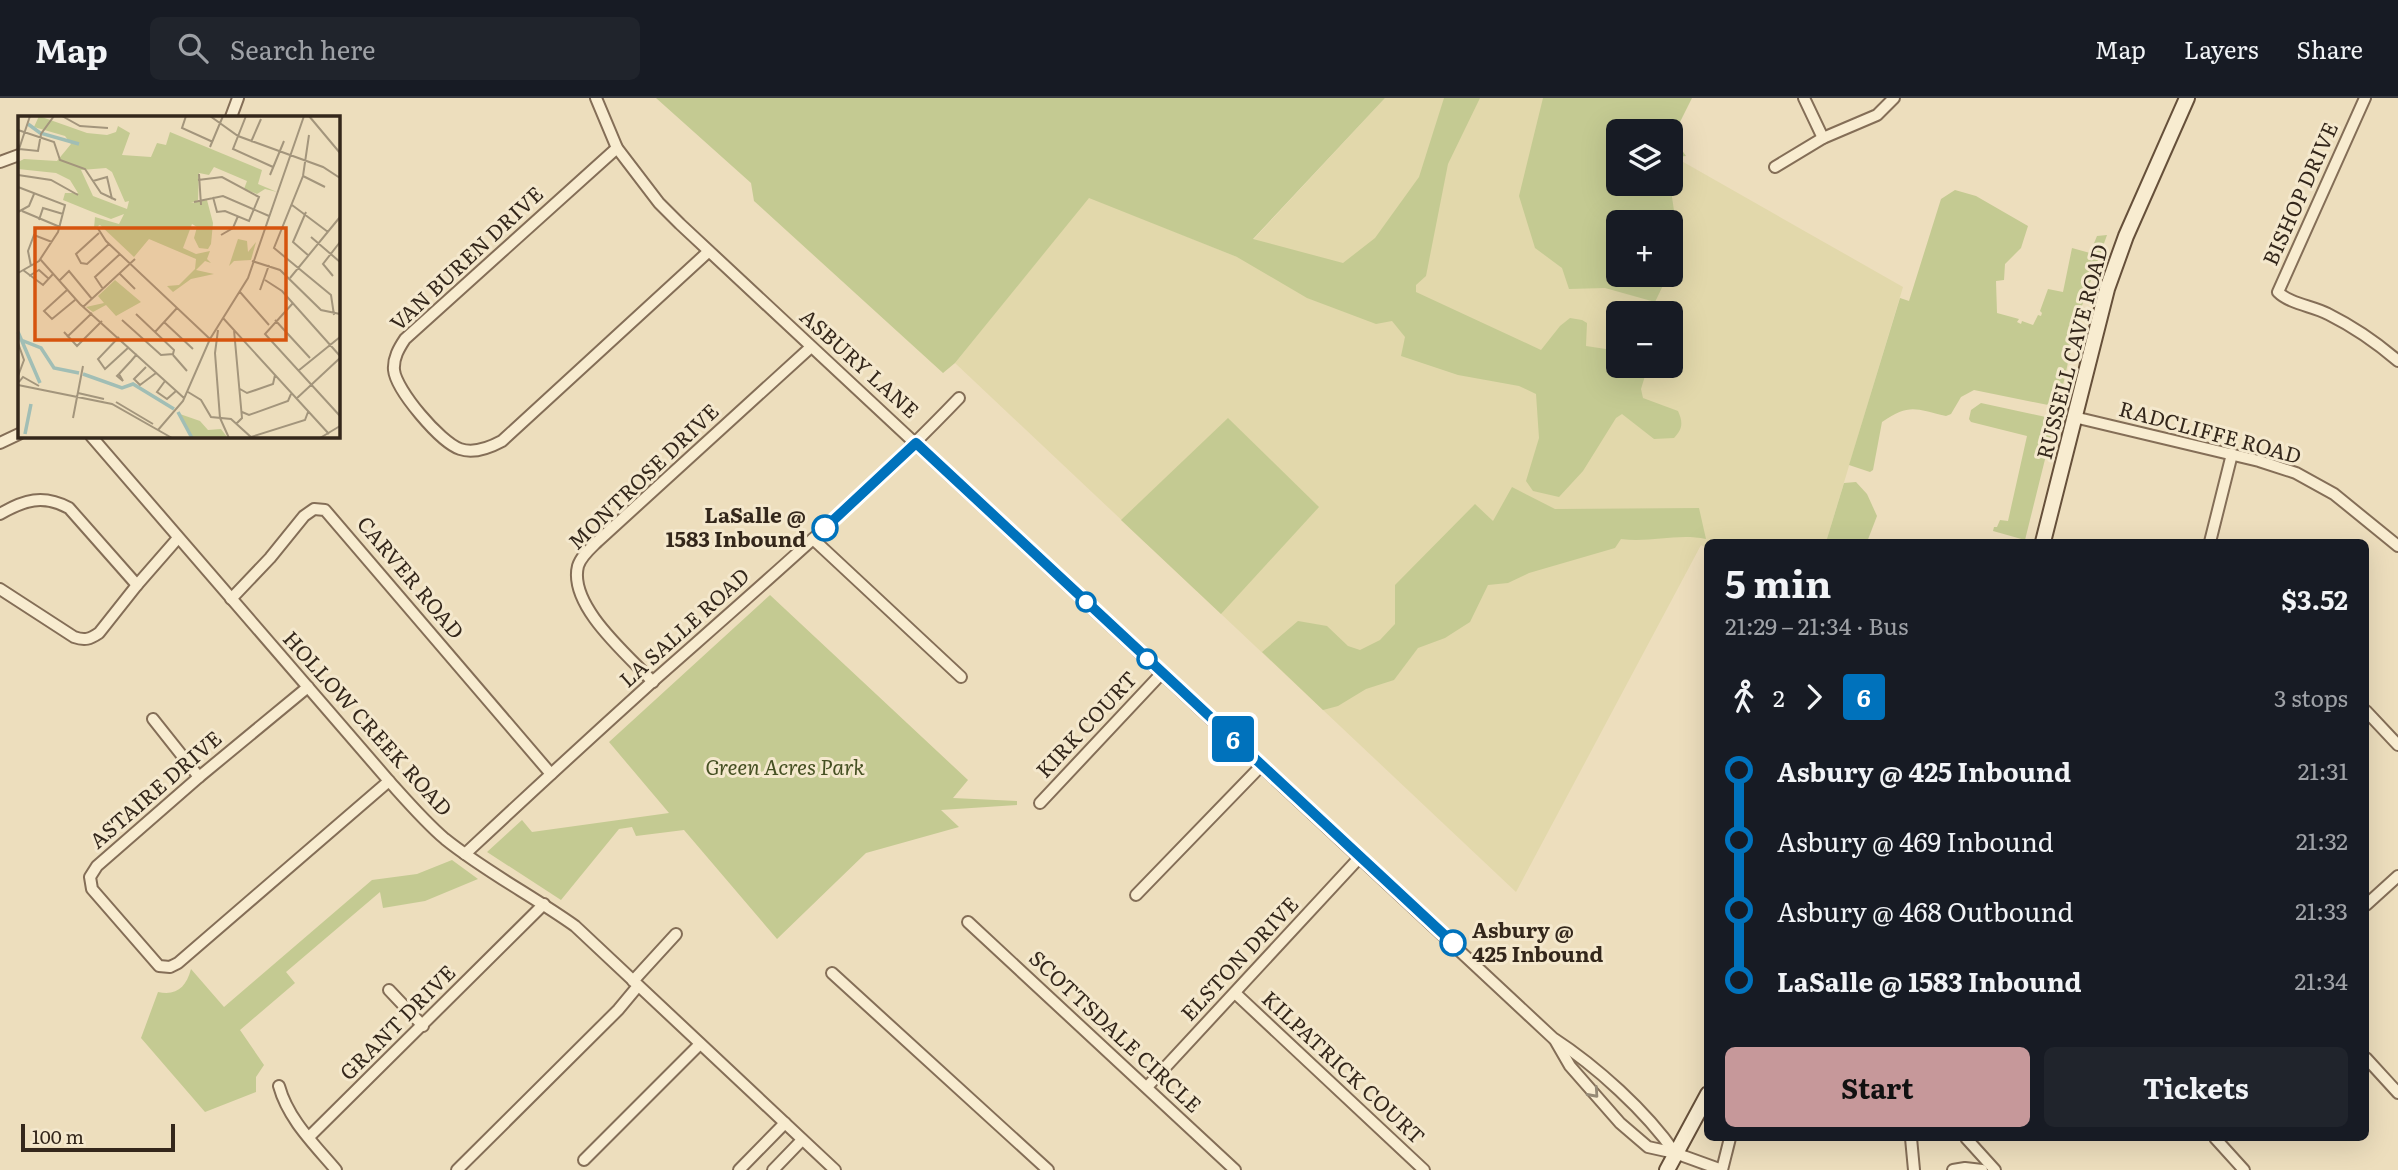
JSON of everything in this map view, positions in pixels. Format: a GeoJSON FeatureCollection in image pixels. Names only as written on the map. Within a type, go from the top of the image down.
{"type":"FeatureCollection","features":[{"type":"Feature","properties":{"kind":"main road","name":"RUSSELL CAVE ROAD"},"geometry":{"type":"LineString","coordinates":[[2044,539],[2115,262],[2187,98]]}},
{"type":"Feature","properties":{"kind":"main road"},"geometry":{"type":"LineString","coordinates":[[1667,1170],[1704,1101]]}},
{"type":"Feature","properties":{"kind":"street"},"geometry":{"type":"LineString","coordinates":[[231,116],[238,98]]}},
{"type":"Feature","properties":{"kind":"street","name":"ASBURY LANE"},"geometry":{"type":"LineString","coordinates":[[596,98],[617,148],[659,203],[708,252],[1553,1038],[1579,1055],[1658,1129],[1675,1153]]}},
{"type":"Feature","properties":{"kind":"street"},"geometry":{"type":"LineString","coordinates":[[1804,98],[1824,138]]}},
{"type":"Feature","properties":{"kind":"street"},"geometry":{"type":"LineString","coordinates":[[1775,167],[1824,138],[1877,115],[1895,98]]}},
{"type":"Feature","properties":{"kind":"street","name":"BISHOP DRIVE"},"geometry":{"type":"LineString","coordinates":[[2365,98],[2278,292],[2285,299],[2307,305],[2358,330],[2398,360]]}},
{"type":"Feature","properties":{"kind":"street","name":"VAN BUREN DRIVE"},"geometry":{"type":"LineString","coordinates":[[617,148],[405,339],[399,348],[394,366],[397,381],[439,435],[460,449],[483,450],[502,442],[708,252]]}},
{"type":"Feature","properties":{"kind":"street"},"geometry":{"type":"LineString","coordinates":[[0,162],[18,155]]}},
{"type":"Feature","properties":{"kind":"street","name":"MONTROSE DRIVE"},"geometry":{"type":"LineString","coordinates":[[653,682],[593,617],[584,603],[577,580],[579,563],[598,541],[811,347]]}},
{"type":"Feature","properties":{"kind":"street","name":"LA SALLE ROAD"},"geometry":{"type":"LineString","coordinates":[[465,854],[813,539],[916,443],[959,398]]}},
{"type":"Feature","properties":{"kind":"street","name":"RADCLIFFE ROAD"},"geometry":{"type":"LineString","coordinates":[[2074,417],[2276,466],[2313,481],[2356,510],[2398,546]]}},
{"type":"Feature","properties":{"kind":"street"},"geometry":{"type":"LineString","coordinates":[[0,443],[18,434]]}},
{"type":"Feature","properties":{"kind":"street","name":"HOLLOW CREEK ROAD"},"geometry":{"type":"LineString","coordinates":[[93,438],[429,824],[484,869],[544,904],[583,933],[835,1170]]}},
{"type":"Feature","properties":{"kind":"street"},"geometry":{"type":"LineString","coordinates":[[2211,539],[2232,454]]}},
{"type":"Feature","properties":{"kind":"street"},"geometry":{"type":"LineString","coordinates":[[0,514],[22,502],[41,499],[57,501],[69,508],[137,585]]}},
{"type":"Feature","properties":{"kind":"street","name":"CARVER ROAD"},"geometry":{"type":"LineString","coordinates":[[231,599],[270,558],[304,516],[314,509],[325,510],[551,774]]}},
{"type":"Feature","properties":{"kind":"street"},"geometry":{"type":"LineString","coordinates":[[0,589],[74,637],[83,640],[99,633],[178,538]]}},
{"type":"Feature","properties":{"kind":"street"},"geometry":{"type":"LineString","coordinates":[[813,539],[961,677]]}},
{"type":"Feature","properties":{"kind":"street","name":"KIRK COURT"},"geometry":{"type":"LineString","coordinates":[[1040,803],[1162,673]]}},
{"type":"Feature","properties":{"kind":"street","name":"ASTAIRE DRIVE"},"geometry":{"type":"LineString","coordinates":[[308,687],[97,866],[90,877],[92,890],[159,966],[170,967],[178,963],[389,781]]}},
{"type":"Feature","properties":{"kind":"street"},"geometry":{"type":"LineString","coordinates":[[2369,715],[2398,745]]}},
{"type":"Feature","properties":{"kind":"street"},"geometry":{"type":"LineString","coordinates":[[153,719],[199,777]]}},
{"type":"Feature","properties":{"kind":"street"},"geometry":{"type":"LineString","coordinates":[[1136,895],[1261,766]]}},
{"type":"Feature","properties":{"kind":"street","name":"ELSTON DRIVE"},"geometry":{"type":"LineString","coordinates":[[1147,1087],[1360,857]]}},
{"type":"Feature","properties":{"kind":"street"},"geometry":{"type":"LineString","coordinates":[[2369,902],[2398,876]]}},
{"type":"Feature","properties":{"kind":"street","name":"GRANT DRIVE"},"geometry":{"type":"LineString","coordinates":[[309,1137],[544,904]]}},
{"type":"Feature","properties":{"kind":"street","name":"SCOTTSDALE CIRCLE"},"geometry":{"type":"LineString","coordinates":[[968,922],[1235,1170]]}},
{"type":"Feature","properties":{"kind":"street"},"geometry":{"type":"LineString","coordinates":[[457,1170],[618,1010],[676,934]]}},
{"type":"Feature","properties":{"kind":"street"},"geometry":{"type":"LineString","coordinates":[[832,973],[1048,1170]]}},
{"type":"Feature","properties":{"kind":"street"},"geometry":{"type":"LineString","coordinates":[[389,990],[423,1026]]}},
{"type":"Feature","properties":{"kind":"street","name":"KILPATRICK COURT"},"geometry":{"type":"LineString","coordinates":[[1235,993],[1424,1170]]}},
{"type":"Feature","properties":{"kind":"street","name":"ASBURY LANE"},"geometry":{"type":"LineString","coordinates":[[1553,1038],[1570,1066],[1620,1123],[1648,1147],[1675,1153]]}},
{"type":"Feature","properties":{"kind":"street"},"geometry":{"type":"LineString","coordinates":[[584,1160],[700,1044]]}},
{"type":"Feature","properties":{"kind":"street"},"geometry":{"type":"LineString","coordinates":[[2369,1061],[2398,1093]]}},
{"type":"Feature","properties":{"kind":"street"},"geometry":{"type":"LineString","coordinates":[[279,1086],[287,1108],[336,1170]]}},
{"type":"Feature","properties":{"kind":"street"},"geometry":{"type":"LineString","coordinates":[[739,1170],[785,1123]]}},
{"type":"Feature","properties":{"kind":"street"},"geometry":{"type":"LineString","coordinates":[[773,1170],[803,1140]]}},
{"type":"Feature","properties":{"kind":"street"},"geometry":{"type":"LineString","coordinates":[[1675,1153],[1722,1170],[1729,1141]]}},
{"type":"Feature","properties":{"kind":"street"},"geometry":{"type":"LineString","coordinates":[[1911,1141],[1914,1170]]}},
{"type":"Feature","properties":{"kind":"street"},"geometry":{"type":"LineString","coordinates":[[1969,1141],[1995,1170]]}},
{"type":"Feature","properties":{"kind":"street"},"geometry":{"type":"LineString","coordinates":[[2218,1141],[2244,1170]]}},
{"type":"Feature","properties":{"kind":"street"},"geometry":{"type":"LineString","coordinates":[[1953,1170],[1982,1170]]}},
{"type":"Feature","properties":{"kind":"shaded area"},"geometry":{"type":"Polygon","coordinates":[[[1385,98],[1572,98],[1606,122],[1606,196],[1683,196],[1683,162],[1903,287],[1827,539],[1704,539],[1704,547],[1701,545],[1516,892],[955,363],[1089,197],[1237,257],[1385,98]]]}},
{"type":"Feature","properties":{"kind":"green space"},"geometry":{"type":"Polygon","coordinates":[[[656,98],[1385,98],[1253,239],[1343,263],[1375,238],[1419,177],[1444,98],[1480,98],[1448,164],[1426,276],[1416,285],[1416,292],[1541,350],[1570,318],[1582,320],[1587,323],[1586,346],[1606,349],[1606,378],[1644,378],[1641,389],[1643,398],[1678,411],[1681,428],[1674,438],[1654,439],[1622,414],[1616,418],[1583,471],[1559,497],[1533,491],[1526,481],[1539,438],[1536,394],[1519,386],[1458,375],[1401,356],[1405,337],[1392,321],[1376,324],[1307,298],[1237,257],[1089,198],[955,363],[943,373],[754,201],[751,183],[656,98]]]}},
{"type":"Feature","properties":{"kind":"green space"},"geometry":{"type":"Polygon","coordinates":[[[1543,98],[1692,98],[1682,119],[1606,119],[1606,196],[1672,196],[1674,210],[1606,210],[1606,287],[1662,287],[1655,301],[1605,288],[1569,289],[1562,268],[1535,248],[1519,196],[1543,98]]]}},
{"type":"Feature","properties":{"kind":"green space"},"geometry":{"type":"Polygon","coordinates":[[[1955,190],[1976,196],[2028,226],[2021,248],[2005,264],[2004,280],[1996,281],[1997,313],[2019,319],[2017,322],[2021,324],[2022,321],[2033,325],[2038,315],[2041,316],[2040,311],[2048,289],[2063,292],[2072,248],[2090,253],[2097,236],[2107,235],[2079,314],[2058,407],[1974,390],[1961,397],[1951,414],[1946,416],[1913,409],[1899,412],[1882,422],[1873,470],[1870,472],[1849,465],[1900,298],[1909,301],[1941,199],[1955,190]]]}},
{"type":"Feature","properties":{"kind":"green space"},"geometry":{"type":"Polygon","coordinates":[[[1981,403],[2055,419],[2025,539],[1993,531],[2000,520],[2008,521],[2027,436],[1971,422],[1971,410],[1981,403]]]}},
{"type":"Feature","properties":{"kind":"green space"},"geometry":{"type":"Polygon","coordinates":[[[1228,418],[1319,507],[1221,614],[1121,520],[1228,418]]]}},
{"type":"Feature","properties":{"kind":"green space"},"geometry":{"type":"Polygon","coordinates":[[[1856,482],[1867,494],[1877,516],[1868,539],[1827,539],[1844,483],[1856,482]]]}},
{"type":"Feature","properties":{"kind":"green space"},"geometry":{"type":"Polygon","coordinates":[[[1512,487],[1555,509],[1699,508],[1706,539],[1621,539],[1615,548],[1529,573],[1508,583],[1488,585],[1470,622],[1445,638],[1418,648],[1394,680],[1366,689],[1338,706],[1323,710],[1262,652],[1298,621],[1327,626],[1348,646],[1360,650],[1380,640],[1395,624],[1395,585],[1475,504],[1493,521],[1512,487]]]}},
{"type":"Feature","properties":{"kind":"green space","name":"Green Acres Park"},"geometry":{"type":"Polygon","coordinates":[[[770,595],[968,780],[953,798],[1017,801],[1017,805],[941,810],[959,827],[866,853],[777,939],[684,830],[636,836],[632,827],[619,829],[561,900],[487,852],[522,820],[532,832],[669,813],[609,742],[770,595]]]}},
{"type":"Feature","properties":{"kind":"green space"},"geometry":{"type":"Polygon","coordinates":[[[452,860],[478,879],[425,901],[383,908],[380,892],[286,972],[295,983],[240,1030],[264,1065],[256,1077],[256,1092],[205,1112],[141,1038],[158,992],[170,993],[180,989],[191,969],[224,1007],[372,880],[417,874],[452,860]]]}},
{"type":"Feature","properties":{"kind":"bus line","name":"6"},"geometry":{"type":"LineString","coordinates":[[825,528],[916,443],[1453,943]]}},
{"type":"Feature","properties":{"kind":"place","name":"LaSalle @ 1583 Inbound"},"geometry":{"type":"Point","coordinates":[825,528]}},
{"type":"Feature","properties":{"kind":"place","name":"Asbury @ 425 Inbound"},"geometry":{"type":"Point","coordinates":[1453,943]}}]}
